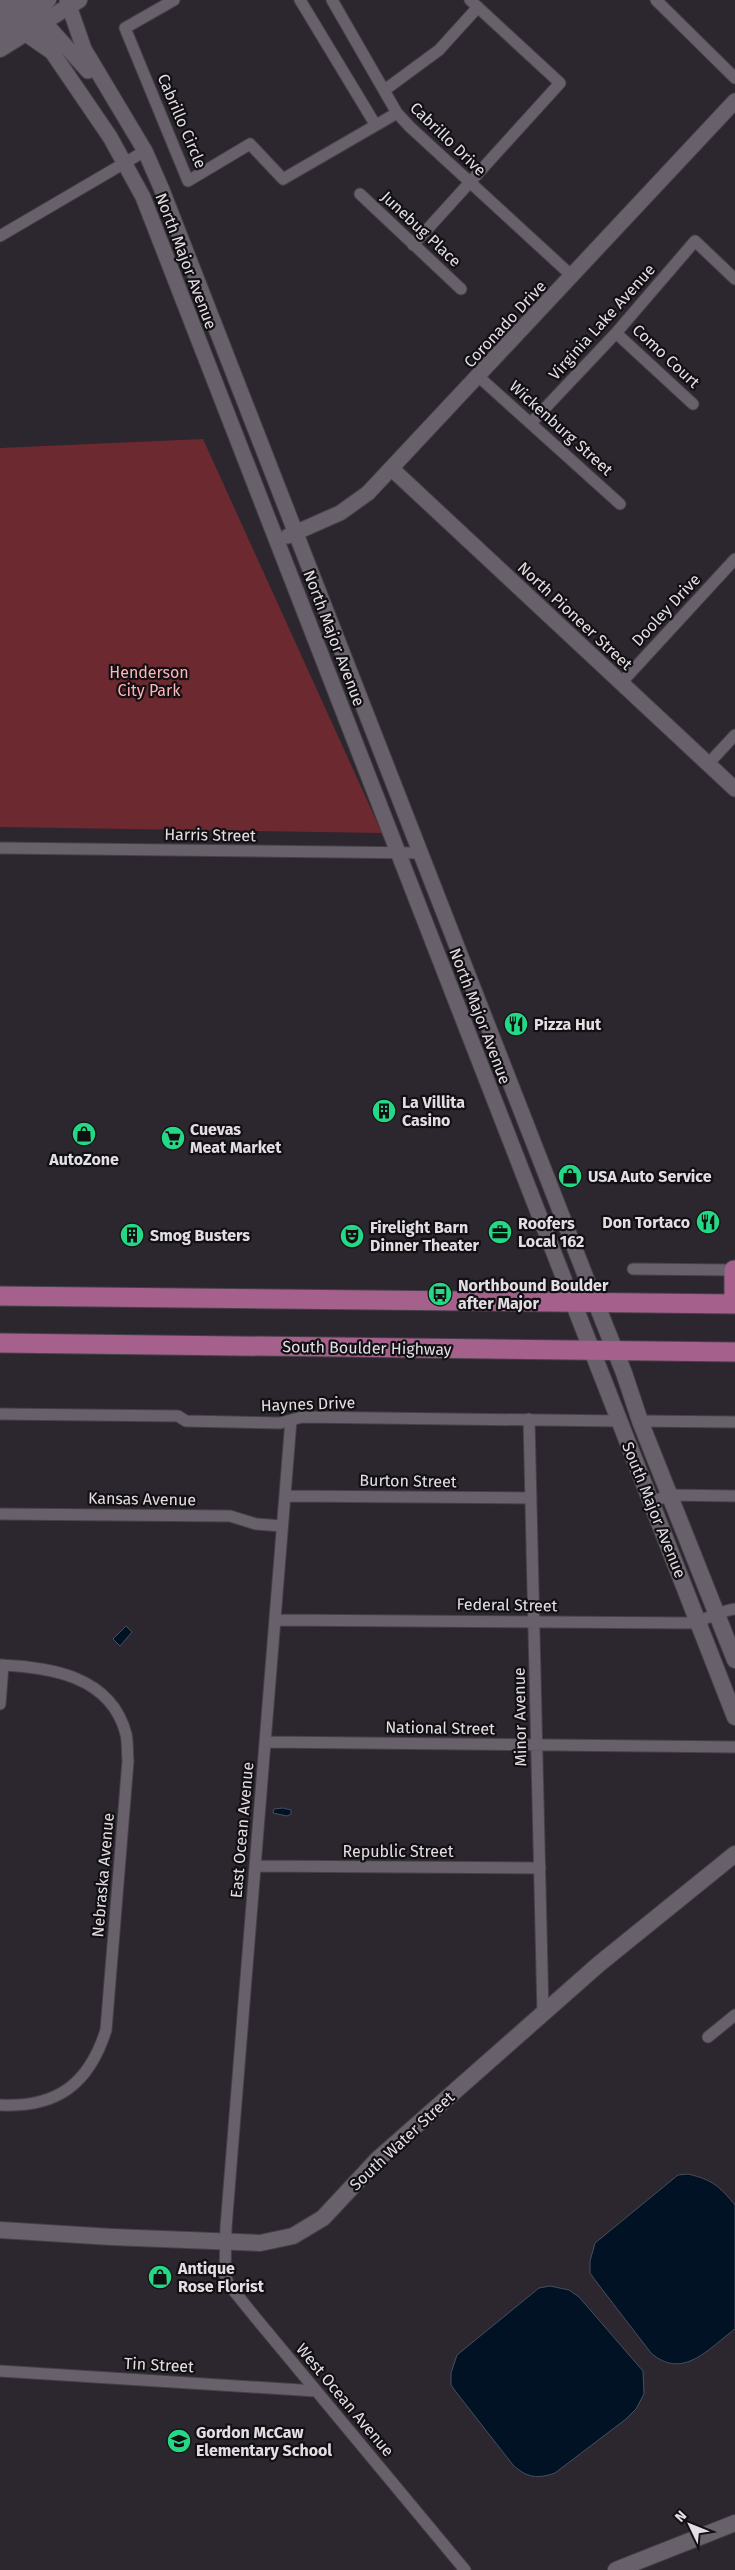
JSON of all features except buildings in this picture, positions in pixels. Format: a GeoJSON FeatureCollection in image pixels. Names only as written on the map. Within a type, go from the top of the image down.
{"type":"FeatureCollection","features":[{"type":"Feature","properties":{"kind":"main road"},"geometry":{"type":"LineString","coordinates":[[3,23],[24,7],[47,1]]}},
{"type":"Feature","properties":{"kind":"main road"},"geometry":{"type":"LineString","coordinates":[[0,49],[70,2]]}},
{"type":"Feature","properties":{"kind":"main road"},"geometry":{"type":"LineString","coordinates":[[0,1296],[734,1304],[734,1270]]}},
{"type":"Feature","properties":{"kind":"main road","name":"South Major Avenue"},"geometry":{"type":"LineString","coordinates":[[573,1302],[735,1717]]}},
{"type":"Feature","properties":{"kind":"main road","name":"South Major Avenue"},"geometry":{"type":"LineString","coordinates":[[596,1302],[640,1421],[735,1660]]}},
{"type":"Feature","properties":{"kind":"main road","name":"South Boulder Highway"},"geometry":{"type":"LineString","coordinates":[[0,1343],[735,1352]]}},
{"type":"Feature","properties":{"kind":"main road","name":"South Water Street"},"geometry":{"type":"LineString","coordinates":[[0,2230],[226,2242],[274,2242],[293,2236],[323,2218],[378,2159],[599,1964],[735,1854]]}},
{"type":"Feature","properties":{"kind":"main road"},"geometry":{"type":"LineString","coordinates":[[616,2570],[735,2523]]}},
{"type":"Feature","properties":{"kind":"street"},"geometry":{"type":"LineString","coordinates":[[0,0],[24,7],[43,21],[71,49],[116,105]]}},
{"type":"Feature","properties":{"kind":"street","name":"Cabrillo Circle"},"geometry":{"type":"LineString","coordinates":[[174,0],[125,28],[188,181],[250,144],[282,179],[397,113]]}},
{"type":"Feature","properties":{"kind":"street"},"geometry":{"type":"LineString","coordinates":[[300,0],[375,124]]}},
{"type":"Feature","properties":{"kind":"street","name":"Cabrillo Drive"},"geometry":{"type":"LineString","coordinates":[[332,0],[386,89],[397,113],[471,184],[572,276]]}},
{"type":"Feature","properties":{"kind":"street"},"geometry":{"type":"LineString","coordinates":[[656,0],[735,78]]}},
{"type":"Feature","properties":{"kind":"street","name":"North Major Avenue"},"geometry":{"type":"LineString","coordinates":[[47,1],[43,21],[52,52],[96,115],[125,162],[143,198],[278,540],[573,1302]]}},
{"type":"Feature","properties":{"kind":"street","name":"North Major Avenue"},"geometry":{"type":"LineString","coordinates":[[70,2],[84,49],[145,151],[297,532],[454,942],[596,1302]]}},
{"type":"Feature","properties":{"kind":"street"},"geometry":{"type":"LineString","coordinates":[[386,89],[439,50],[474,3],[560,83],[471,184],[413,245]]}},
{"type":"Feature","properties":{"kind":"street"},"geometry":{"type":"LineString","coordinates":[[3,23],[26,33],[52,52]]}},
{"type":"Feature","properties":{"kind":"street","name":"Coronado Drive"},"geometry":{"type":"LineString","coordinates":[[278,540],[340,513],[368,494],[735,101]]}},
{"type":"Feature","properties":{"kind":"street"},"geometry":{"type":"LineString","coordinates":[[0,236],[145,151]]}},
{"type":"Feature","properties":{"kind":"street","name":"Junebug Place"},"geometry":{"type":"LineString","coordinates":[[360,194],[461,289]]}},
{"type":"Feature","properties":{"kind":"street","name":"Virginia Lake Avenue"},"geometry":{"type":"LineString","coordinates":[[531,423],[616,333],[695,241],[735,279]]}},
{"type":"Feature","properties":{"kind":"street","name":"Como Court"},"geometry":{"type":"LineString","coordinates":[[616,333],[693,404]]}},
{"type":"Feature","properties":{"kind":"street","name":"Wickenburg Street"},"geometry":{"type":"LineString","coordinates":[[479,377],[620,504]]}},
{"type":"Feature","properties":{"kind":"street"},"geometry":{"type":"LineString","coordinates":[[230,422],[250,418]]}},
{"type":"Feature","properties":{"kind":"street","name":"North Pioneer Street"},"geometry":{"type":"LineString","coordinates":[[392,469],[735,789]]}},
{"type":"Feature","properties":{"kind":"street","name":"Dooley Drive"},"geometry":{"type":"LineString","coordinates":[[621,682],[735,559]]}},
{"type":"Feature","properties":{"kind":"street"},"geometry":{"type":"LineString","coordinates":[[354,738],[373,730]]}},
{"type":"Feature","properties":{"kind":"street"},"geometry":{"type":"LineString","coordinates":[[708,764],[735,735]]}},
{"type":"Feature","properties":{"kind":"street"},"geometry":{"type":"LineString","coordinates":[[359,753],[378,745]]}},
{"type":"Feature","properties":{"kind":"street","name":"Harris Street"},"geometry":{"type":"LineString","coordinates":[[0,848],[420,853]]}},
{"type":"Feature","properties":{"kind":"street"},"geometry":{"type":"LineString","coordinates":[[435,949],[454,942]]}},
{"type":"Feature","properties":{"kind":"street"},"geometry":{"type":"LineString","coordinates":[[479,1061],[498,1054]]}},
{"type":"Feature","properties":{"kind":"street"},"geometry":{"type":"LineString","coordinates":[[633,1270],[734,1270]]}},
{"type":"Feature","properties":{"kind":"street","name":"Haynes Drive"},"geometry":{"type":"LineString","coordinates":[[0,1414],[178,1416],[186,1421],[280,1423],[302,1417],[618,1421]]}},
{"type":"Feature","properties":{"kind":"street","name":"Minor Avenue"},"geometry":{"type":"LineString","coordinates":[[530,1419],[543,2014]]}},
{"type":"Feature","properties":{"kind":"street","name":"East Ocean Avenue"},"geometry":{"type":"LineString","coordinates":[[226,2242],[291,1420]]}},
{"type":"Feature","properties":{"kind":"street"},"geometry":{"type":"LineString","coordinates":[[640,1421],[735,1422]]}},
{"type":"Feature","properties":{"kind":"street"},"geometry":{"type":"LineString","coordinates":[[651,1502],[670,1495],[735,1496]]}},
{"type":"Feature","properties":{"kind":"street","name":"Burton Street"},"geometry":{"type":"LineString","coordinates":[[285,1496],[531,1498]]}},
{"type":"Feature","properties":{"kind":"street","name":"Kansas Avenue"},"geometry":{"type":"LineString","coordinates":[[0,1514],[230,1516],[256,1524],[282,1526]]}},
{"type":"Feature","properties":{"kind":"street","name":"Federal Street"},"geometry":{"type":"LineString","coordinates":[[275,1620],[698,1622],[717,1616],[728,1609],[735,1609]]}},
{"type":"Feature","properties":{"kind":"street"},"geometry":{"type":"LineString","coordinates":[[0,1704],[2,1665]]}},
{"type":"Feature","properties":{"kind":"street","name":"Nebraska Avenue"},"geometry":{"type":"LineString","coordinates":[[0,2105],[36,2104],[58,2096],[74,2086],[92,2066],[100,2051],[106,2030],[128,1761],[126,1736],[122,1722],[109,1703],[87,1684],[75,1676],[46,1668],[2,1665]]}},
{"type":"Feature","properties":{"kind":"street","name":"National Street"},"geometry":{"type":"LineString","coordinates":[[265,1742],[735,1747]]}},
{"type":"Feature","properties":{"kind":"street","name":"Republic Street"},"geometry":{"type":"LineString","coordinates":[[255,1866],[540,1868]]}},
{"type":"Feature","properties":{"kind":"street"},"geometry":{"type":"LineString","coordinates":[[708,2037],[735,2015]]}},
{"type":"Feature","properties":{"kind":"street","name":"West Ocean Avenue"},"geometry":{"type":"LineString","coordinates":[[226,2242],[224,2268],[229,2285],[465,2570]]}},
{"type":"Feature","properties":{"kind":"street","name":"Tin Street"},"geometry":{"type":"LineString","coordinates":[[0,2371],[316,2391]]}},
{"type":"Feature","properties":{"kind":"green space","name":"Henderson City Park"},"geometry":{"type":"Polygon","coordinates":[[[203,439],[382,833],[0,827],[0,448],[203,439]]]}},
{"type":"Feature","properties":{"kind":"water"},"geometry":{"type":"Polygon","coordinates":[[[126,1626],[132,1632],[120,1646],[113,1639],[126,1626]]]}},
{"type":"Feature","properties":{"kind":"water"},"geometry":{"type":"Polygon","coordinates":[[[283,1808],[291,1810],[291,1814],[287,1816],[273,1813],[274,1809],[283,1808]]]}},
{"type":"Feature","properties":{"kind":"water"},"geometry":{"type":"Polygon","coordinates":[[[688,2174],[710,2181],[735,2205],[735,2329],[695,2359],[685,2363],[674,2364],[663,2361],[651,2353],[590,2273],[590,2261],[595,2243],[678,2175],[688,2174]]]}},
{"type":"Feature","properties":{"kind":"water"},"geometry":{"type":"Polygon","coordinates":[[[550,2286],[569,2290],[579,2297],[643,2371],[644,2394],[636,2409],[626,2419],[555,2473],[538,2477],[523,2473],[513,2465],[451,2385],[451,2373],[457,2355],[539,2288],[550,2286]]]}},
{"type":"Feature","properties":{"kind":"place","name":"Pizza Hut"},"geometry":{"type":"Point","coordinates":[516,1024]}},
{"type":"Feature","properties":{"kind":"place","name":"La Villita Casino"},"geometry":{"type":"Point","coordinates":[384,1111]}},
{"type":"Feature","properties":{"kind":"place","name":"AutoZone"},"geometry":{"type":"Point","coordinates":[84,1134]}},
{"type":"Feature","properties":{"kind":"place","name":"Cuevas Meat Market"},"geometry":{"type":"Point","coordinates":[173,1138]}},
{"type":"Feature","properties":{"kind":"place","name":"USA Auto Service"},"geometry":{"type":"Point","coordinates":[570,1176]}},
{"type":"Feature","properties":{"kind":"place","name":"Don Tortaco"},"geometry":{"type":"Point","coordinates":[708,1222]}},
{"type":"Feature","properties":{"kind":"place","name":"Roofers Local 162"},"geometry":{"type":"Point","coordinates":[500,1232]}},
{"type":"Feature","properties":{"kind":"place","name":"Smog Busters"},"geometry":{"type":"Point","coordinates":[132,1235]}},
{"type":"Feature","properties":{"kind":"place","name":"Firelight Barn Dinner Theater"},"geometry":{"type":"Point","coordinates":[352,1236]}},
{"type":"Feature","properties":{"kind":"place","name":"Northbound Boulder after Major"},"geometry":{"type":"Point","coordinates":[440,1294]}},
{"type":"Feature","properties":{"kind":"place","name":"Antique Rose Florist"},"geometry":{"type":"Point","coordinates":[160,2277]}},
{"type":"Feature","properties":{"kind":"place","name":"Gordon McCaw Elementary School"},"geometry":{"type":"Point","coordinates":[179,2441]}}]}
